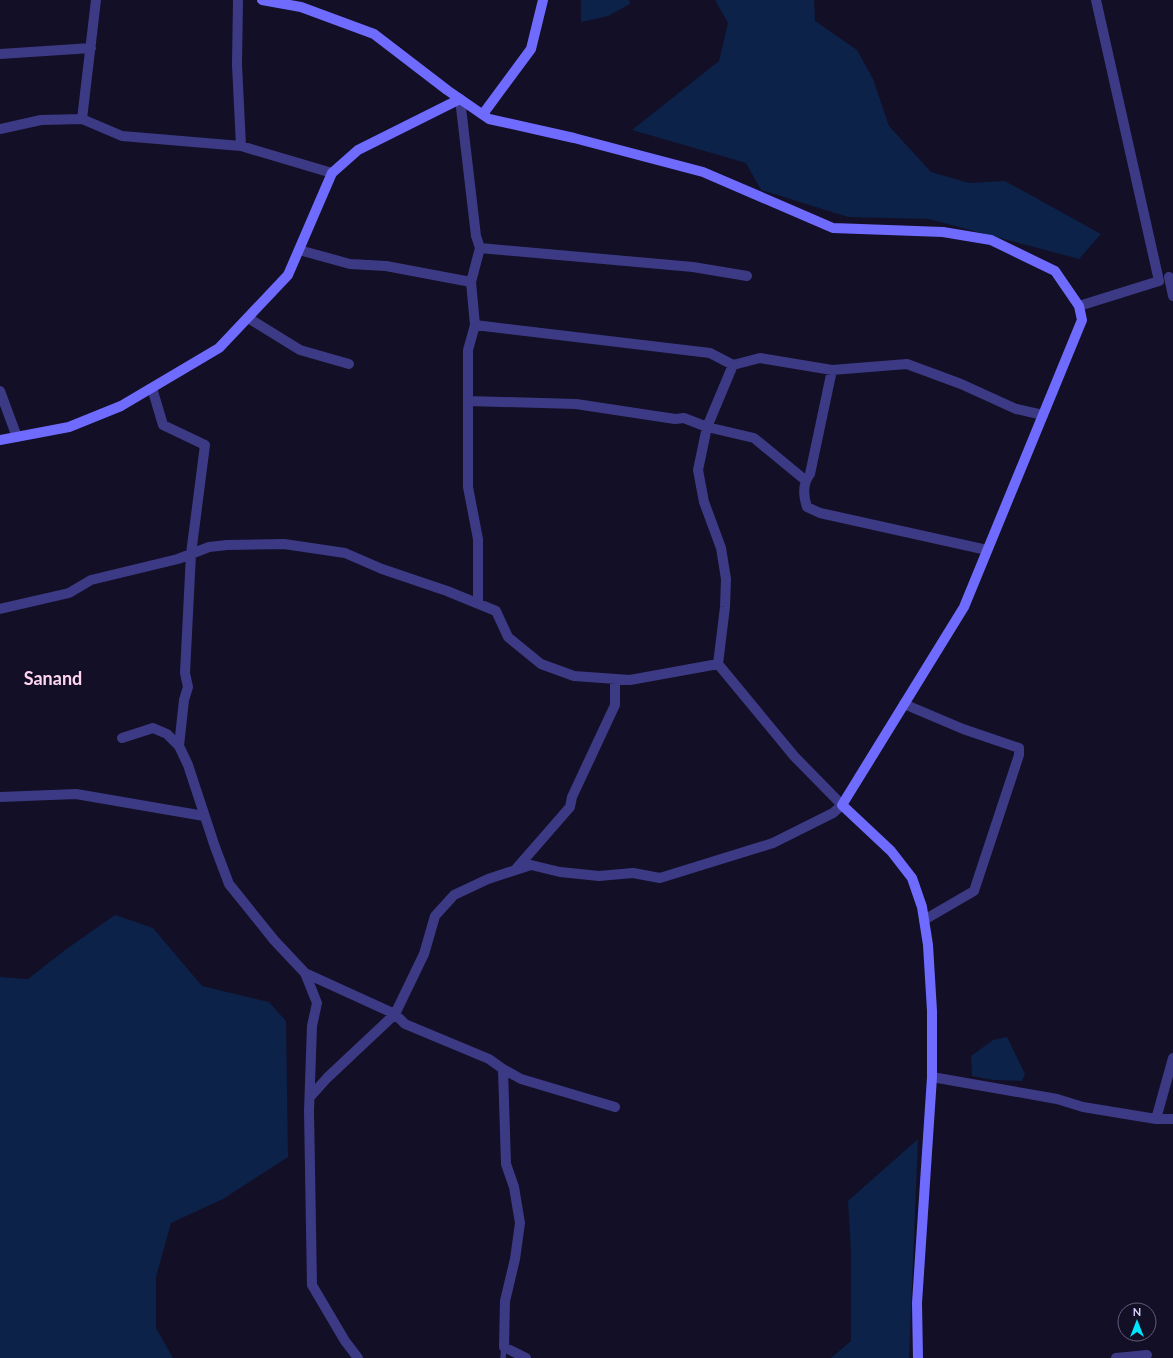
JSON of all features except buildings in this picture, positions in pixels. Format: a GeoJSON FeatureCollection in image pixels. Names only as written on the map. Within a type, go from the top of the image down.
{"type":"FeatureCollection","features":[{"type":"Feature","properties":{"kind":"street"},"geometry":{"type":"LineString","coordinates":[[82,119],[96,0]]}},
{"type":"Feature","properties":{"kind":"street"},"geometry":{"type":"LineString","coordinates":[[238,0],[237,65],[241,146]]}},
{"type":"Feature","properties":{"kind":"street"},"geometry":{"type":"LineString","coordinates":[[262,0],[301,7],[374,34],[489,119],[574,138],[703,172],[833,228],[943,232],[991,240],[1055,271],[1079,306],[1082,320],[964,607],[842,805],[833,813],[773,843],[660,878],[633,873],[599,876],[560,872],[532,865],[488,879],[454,894],[435,916],[424,954],[395,1014],[327,1078],[310,1098]]}},
{"type":"Feature","properties":{"kind":"street"},"geometry":{"type":"LineString","coordinates":[[483,114],[531,49],[543,0]]}},
{"type":"Feature","properties":{"kind":"street"},"geometry":{"type":"LineString","coordinates":[[1096,0],[1159,281]]}},
{"type":"Feature","properties":{"kind":"street"},"geometry":{"type":"LineString","coordinates":[[0,54],[91,48]]}},
{"type":"Feature","properties":{"kind":"street"},"geometry":{"type":"LineString","coordinates":[[0,440],[69,427],[121,406],[219,348],[288,274],[332,173],[358,150],[460,99]]}},
{"type":"Feature","properties":{"kind":"street"},"geometry":{"type":"LineString","coordinates":[[460,99],[476,236],[480,248],[472,282],[475,325],[468,350],[468,487],[478,539],[478,604]]}},
{"type":"Feature","properties":{"kind":"street"},"geometry":{"type":"LineString","coordinates":[[0,129],[41,120],[82,119],[122,136],[241,146],[332,173]]}},
{"type":"Feature","properties":{"kind":"street"},"geometry":{"type":"LineString","coordinates":[[480,248],[693,267],[747,276]]}},
{"type":"Feature","properties":{"kind":"street"},"geometry":{"type":"LineString","coordinates":[[299,250],[350,264],[386,266],[472,282]]}},
{"type":"Feature","properties":{"kind":"street"},"geometry":{"type":"LineString","coordinates":[[1079,306],[1171,277],[1173,296]]}},
{"type":"Feature","properties":{"kind":"street"},"geometry":{"type":"LineString","coordinates":[[248,318],[300,350],[349,364]]}},
{"type":"Feature","properties":{"kind":"street"},"geometry":{"type":"LineString","coordinates":[[475,325],[710,353],[733,364],[760,358],[832,370],[907,364],[961,384],[1016,409],[1043,415]]}},
{"type":"Feature","properties":{"kind":"street"},"geometry":{"type":"LineString","coordinates":[[733,364],[707,427],[698,470],[704,502],[721,548],[726,579],[725,608],[718,664],[794,756],[842,805],[891,851],[912,878],[922,907],[928,945],[932,1011],[932,1077],[917,1303],[918,1358]]}},
{"type":"Feature","properties":{"kind":"street"},"geometry":{"type":"LineString","coordinates":[[832,370],[810,474],[804,480],[803,496],[807,507],[820,512],[987,550]]}},
{"type":"Feature","properties":{"kind":"street"},"geometry":{"type":"LineString","coordinates":[[152,388],[163,425],[206,445],[191,554],[185,673],[188,687],[184,700],[179,746]]}},
{"type":"Feature","properties":{"kind":"street"},"geometry":{"type":"LineString","coordinates":[[0,391],[17,437]]}},
{"type":"Feature","properties":{"kind":"street"},"geometry":{"type":"LineString","coordinates":[[468,401],[576,404],[675,419],[684,418],[707,427],[754,438],[804,480]]}},
{"type":"Feature","properties":{"kind":"street"},"geometry":{"type":"LineString","coordinates":[[0,609],[69,593],[91,580],[178,559],[209,547],[227,545],[284,544],[345,554],[382,569],[447,591],[496,611],[508,637],[541,664],[574,676],[630,680],[718,664]]}},
{"type":"Feature","properties":{"kind":"street"},"geometry":{"type":"LineString","coordinates":[[515,870],[570,807],[572,797],[615,705],[615,679]]}},
{"type":"Feature","properties":{"kind":"street"},"geometry":{"type":"LineString","coordinates":[[904,704],[963,729],[1019,748],[1019,755],[974,891],[924,920]]}},
{"type":"Feature","properties":{"kind":"street"},"geometry":{"type":"LineString","coordinates":[[122,738],[153,728],[167,734],[179,746],[188,765],[204,816],[229,884],[274,940],[305,973],[395,1014],[405,1024],[489,1059],[521,1079],[615,1107]]}},
{"type":"Feature","properties":{"kind":"street"},"geometry":{"type":"LineString","coordinates":[[0,797],[76,794],[204,816]]}},
{"type":"Feature","properties":{"kind":"street"},"geometry":{"type":"LineString","coordinates":[[305,973],[316,1003],[312,1026],[310,1098],[312,1285],[345,1341],[358,1358]]}},
{"type":"Feature","properties":{"kind":"street"},"geometry":{"type":"LineString","coordinates":[[1156,1119],[1173,1058]]}},
{"type":"Feature","properties":{"kind":"street"},"geometry":{"type":"LineString","coordinates":[[503,1069],[506,1164],[514,1187],[520,1223],[515,1259],[505,1301],[504,1346],[526,1358]]}},
{"type":"Feature","properties":{"kind":"street"},"geometry":{"type":"LineString","coordinates":[[932,1077],[1057,1099],[1083,1107],[1156,1119],[1173,1119]]}},
{"type":"Feature","properties":{"kind":"street"},"geometry":{"type":"LineString","coordinates":[[1116,1358],[1147,1355]]}},
{"type":"Feature","properties":{"kind":"lane"},"geometry":{"type":"LineString","coordinates":[[502,1358],[504,1346]]}},
{"type":"Feature","properties":{"kind":"water"},"geometry":{"type":"Polygon","coordinates":[[[581,0],[629,0],[630,4],[608,16],[581,22],[581,0]]]}},
{"type":"Feature","properties":{"kind":"water"},"geometry":{"type":"Polygon","coordinates":[[[715,0],[814,0],[815,21],[857,50],[873,79],[889,126],[931,172],[969,183],[1005,181],[1101,234],[1079,259],[929,219],[848,217],[761,190],[746,163],[632,130],[719,61],[728,23],[715,0]]]}},
{"type":"Feature","properties":{"kind":"water"},"geometry":{"type":"Polygon","coordinates":[[[115,915],[153,928],[202,986],[269,1002],[286,1021],[288,1157],[223,1199],[171,1223],[156,1277],[156,1328],[173,1358],[0,1358],[0,977],[28,979],[65,950],[115,915]]]}},
{"type":"Feature","properties":{"kind":"water"},"geometry":{"type":"Polygon","coordinates":[[[1007,1037],[1025,1074],[1022,1081],[993,1080],[972,1076],[971,1056],[993,1040],[1007,1037]]]}},
{"type":"Feature","properties":{"kind":"water"},"geometry":{"type":"Polygon","coordinates":[[[918,1139],[909,1358],[831,1358],[851,1341],[851,1250],[848,1201],[918,1139]]]}},
{"type":"Feature","properties":{"kind":"district","name":"Sanand"},"geometry":{"type":"Point","coordinates":[53,678]}}]}
